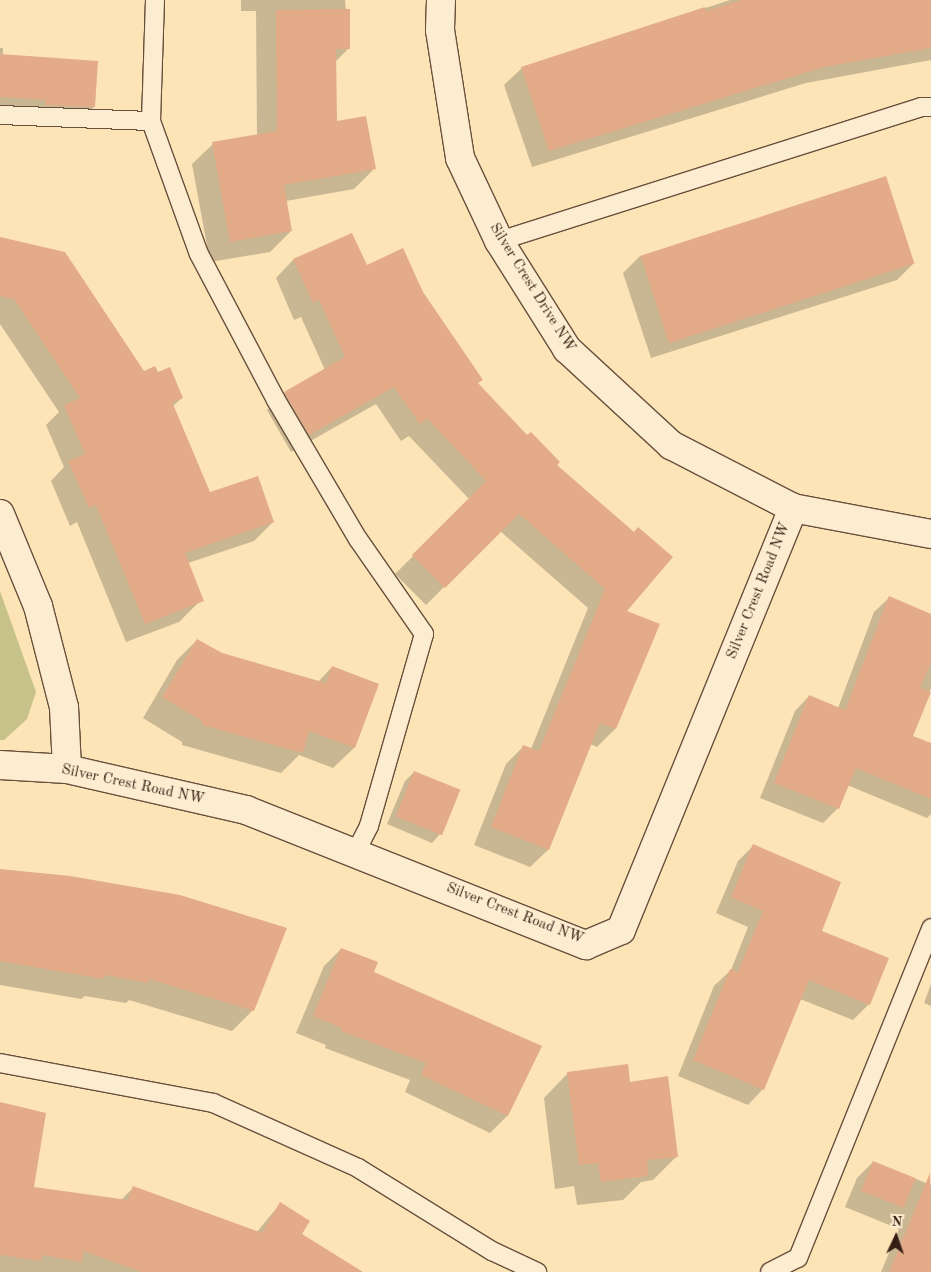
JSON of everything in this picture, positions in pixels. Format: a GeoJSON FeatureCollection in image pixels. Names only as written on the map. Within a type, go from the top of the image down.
{"type":"FeatureCollection","features":[{"type":"Feature","properties":{"kind":"street","name":"Silver Crest Drive NW"},"geometry":{"type":"LineString","coordinates":[[441,0],[440,30],[460,158],[499,241],[567,349],[671,445],[793,508],[931,534]]}},
{"type":"Feature","properties":{"kind":"street","name":"Silver Crest Road NW"},"geometry":{"type":"LineString","coordinates":[[0,765],[67,769],[246,810],[356,852],[586,945],[620,930],[793,508]]}},
{"type":"Feature","properties":{"kind":"street"},"geometry":{"type":"LineString","coordinates":[[0,514],[38,606],[64,707],[67,769]]}},
{"type":"Feature","properties":{"kind":"lane"},"geometry":{"type":"LineString","coordinates":[[155,0],[151,120],[199,254],[272,392],[358,539],[424,634],[369,826],[356,852]]}},
{"type":"Feature","properties":{"kind":"lane"},"geometry":{"type":"LineString","coordinates":[[499,241],[931,107]]}},
{"type":"Feature","properties":{"kind":"lane"},"geometry":{"type":"LineString","coordinates":[[0,115],[151,120]]}},
{"type":"Feature","properties":{"kind":"lane"},"geometry":{"type":"LineString","coordinates":[[770,1272],[798,1258],[931,928]]}},
{"type":"Feature","properties":{"kind":"lane"},"geometry":{"type":"LineString","coordinates":[[0,1063],[213,1103],[358,1168],[492,1251],[537,1272]]}},
{"type":"Feature","properties":{"kind":"shaded area"},"geometry":{"type":"Polygon","coordinates":[[[0,591],[36,692],[27,719],[4,740],[0,740],[0,591]]]}},
{"type":"Feature","properties":{"kind":"building"},"geometry":{"type":"Polygon","coordinates":[[[742,0],[931,0],[931,48],[824,67],[549,151],[521,67],[705,7],[706,11],[742,0]]]}},
{"type":"Feature","properties":{"kind":"building"},"geometry":{"type":"Polygon","coordinates":[[[350,9],[350,49],[336,49],[337,121],[366,116],[376,169],[284,185],[292,231],[230,242],[212,142],[277,131],[276,10],[350,9]]]}},
{"type":"Feature","properties":{"kind":"building"},"geometry":{"type":"Polygon","coordinates":[[[0,54],[98,61],[95,107],[45,105],[45,100],[0,97],[0,54]]]}},
{"type":"Feature","properties":{"kind":"building"},"geometry":{"type":"Polygon","coordinates":[[[886,176],[914,263],[669,343],[641,256],[886,176]]]}},
{"type":"Feature","properties":{"kind":"building"},"geometry":{"type":"Polygon","coordinates":[[[352,233],[367,265],[403,248],[423,292],[483,380],[478,383],[527,435],[531,432],[560,462],[557,465],[634,532],[638,527],[673,557],[627,611],[660,624],[616,729],[600,723],[549,850],[491,827],[523,745],[539,751],[605,589],[519,514],[445,588],[412,555],[486,481],[427,418],[420,424],[394,387],[309,435],[284,392],[345,357],[319,300],[313,303],[293,259],[352,233]]]}},
{"type":"Feature","properties":{"kind":"building"},"geometry":{"type":"Polygon","coordinates":[[[0,237],[65,252],[144,371],[155,366],[158,372],[170,367],[183,398],[172,402],[210,492],[258,476],[274,522],[185,553],[204,601],[145,624],[96,505],[89,508],[68,461],[85,454],[64,405],[80,398],[14,299],[0,296],[0,237]]]}},
{"type":"Feature","properties":{"kind":"building"},"geometry":{"type":"Polygon","coordinates":[[[889,596],[931,614],[931,662],[920,688],[931,692],[913,736],[931,743],[931,799],[856,768],[839,809],[774,783],[809,695],[845,710],[889,596]]]}},
{"type":"Feature","properties":{"kind":"building"},"geometry":{"type":"Polygon","coordinates":[[[197,639],[222,653],[326,683],[332,666],[379,684],[355,748],[309,731],[303,753],[202,725],[202,721],[162,697],[197,639]]]}},
{"type":"Feature","properties":{"kind":"building"},"geometry":{"type":"Polygon","coordinates":[[[414,771],[460,790],[442,835],[396,816],[414,771]]]}},
{"type":"Feature","properties":{"kind":"building"},"geometry":{"type":"Polygon","coordinates":[[[753,844],[841,882],[822,931],[889,958],[870,1005],[809,980],[764,1090],[693,1060],[730,969],[738,972],[763,911],[731,897],[753,844]]]}},
{"type":"Feature","properties":{"kind":"building"},"geometry":{"type":"Polygon","coordinates":[[[0,869],[70,876],[180,895],[287,928],[254,1011],[149,979],[148,983],[104,975],[103,979],[0,961],[0,869]]]}},
{"type":"Feature","properties":{"kind":"building"},"geometry":{"type":"Polygon","coordinates":[[[341,948],[378,962],[374,972],[542,1046],[508,1116],[421,1075],[426,1063],[341,1031],[342,1028],[313,1016],[341,948]]]}},
{"type":"Feature","properties":{"kind":"building"},"geometry":{"type":"Polygon","coordinates":[[[628,1064],[630,1082],[668,1076],[678,1157],[647,1160],[648,1176],[601,1182],[598,1163],[579,1165],[567,1072],[628,1064]]]}},
{"type":"Feature","properties":{"kind":"building"},"geometry":{"type":"Polygon","coordinates":[[[0,1102],[46,1113],[34,1187],[128,1200],[133,1186],[262,1233],[280,1202],[310,1221],[302,1234],[363,1272],[142,1272],[84,1251],[82,1262],[42,1255],[41,1261],[0,1255],[0,1102]]]}},
{"type":"Feature","properties":{"kind":"building"},"geometry":{"type":"Polygon","coordinates":[[[873,1161],[916,1178],[904,1208],[861,1191],[873,1161]]]}},
{"type":"Feature","properties":{"kind":"building"},"geometry":{"type":"Polygon","coordinates":[[[930,1173],[931,1272],[889,1272],[930,1173]]]}}]}
